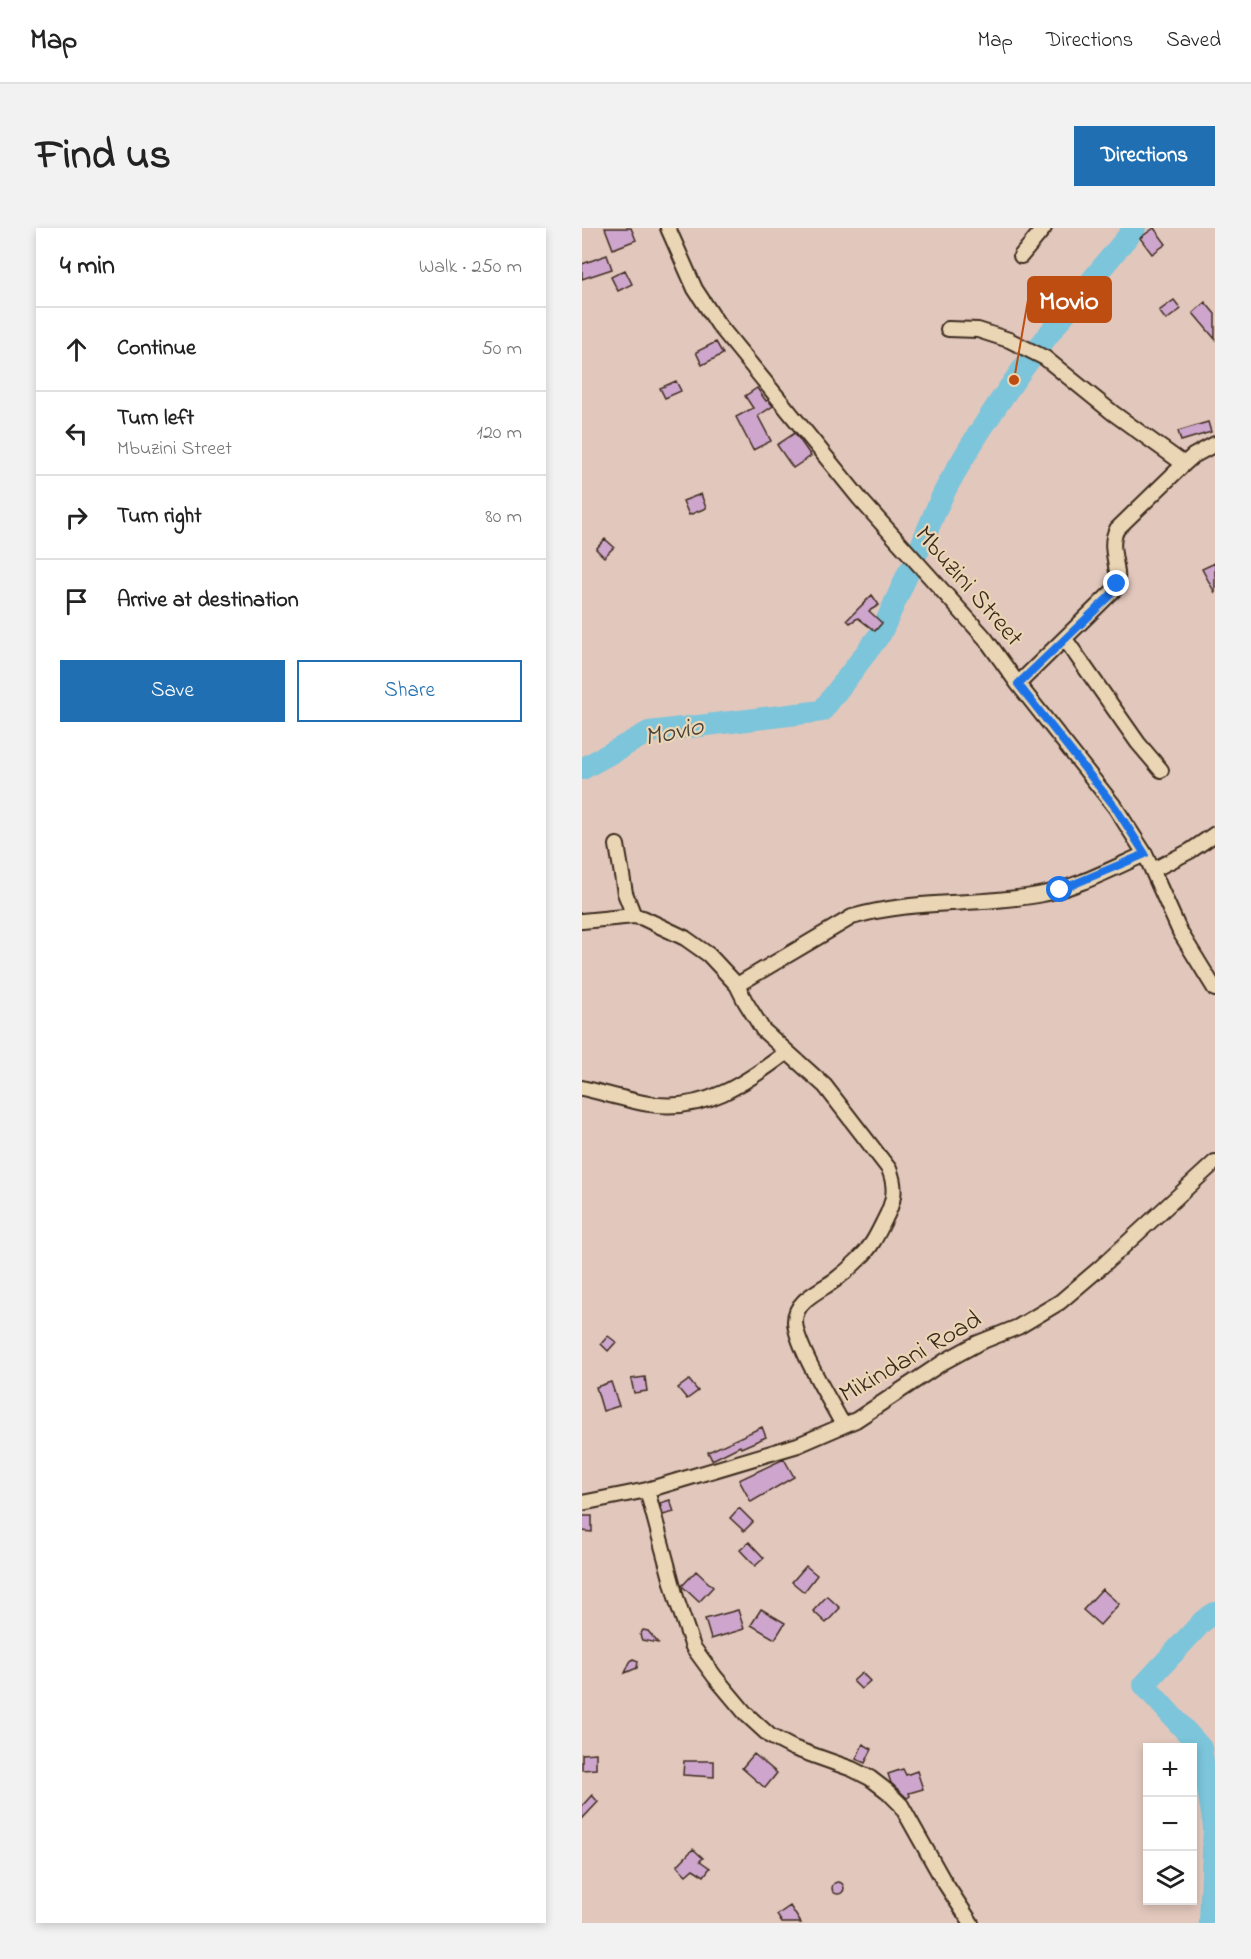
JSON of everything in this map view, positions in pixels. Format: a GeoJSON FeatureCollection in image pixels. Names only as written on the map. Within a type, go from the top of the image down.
{"type":"FeatureCollection","features":[{"type":"Feature","properties":{"kind":"street","name":"Mbuzini Street"},"geometry":{"type":"LineString","coordinates":[[668,228],[695,289],[718,324],[860,499],[985,638],[1018,684],[1115,807],[1145,854],[1180,932],[1215,989]]}},
{"type":"Feature","properties":{"kind":"street"},"geometry":{"type":"LineString","coordinates":[[1021,256],[1044,228]]}},
{"type":"Feature","properties":{"kind":"street"},"geometry":{"type":"LineString","coordinates":[[948,330],[978,330],[1009,340],[1045,358],[1113,413],[1184,464]]}},
{"type":"Feature","properties":{"kind":"street"},"geometry":{"type":"LineString","coordinates":[[1018,684],[1110,596],[1117,584],[1112,550],[1112,541],[1117,529],[1193,456],[1215,444]]}},
{"type":"Feature","properties":{"kind":"street"},"geometry":{"type":"LineString","coordinates":[[1065,639],[1128,730],[1161,770]]}},
{"type":"Feature","properties":{"kind":"street"},"geometry":{"type":"LineString","coordinates":[[1153,870],[1190,851],[1215,834]]}},
{"type":"Feature","properties":{"kind":"street"},"geometry":{"type":"LineString","coordinates":[[617,845],[625,893],[634,916]]}},
{"type":"Feature","properties":{"kind":"street"},"geometry":{"type":"LineString","coordinates":[[737,985],[852,917],[924,904],[1040,895],[1060,890],[1145,854]]}},
{"type":"Feature","properties":{"kind":"street"},"geometry":{"type":"LineString","coordinates":[[582,921],[634,916],[643,918],[685,938],[709,955],[737,985],[763,1030],[825,1086],[889,1169],[895,1181],[894,1194],[888,1215],[870,1247],[835,1280],[806,1299],[799,1307],[795,1319],[796,1329],[804,1350],[843,1425]]}},
{"type":"Feature","properties":{"kind":"street"},"geometry":{"type":"LineString","coordinates":[[582,1088],[650,1104],[693,1104],[723,1094],[750,1080],[787,1052]]}},
{"type":"Feature","properties":{"kind":"street","name":"Mikindani Road"},"geometry":{"type":"LineString","coordinates":[[582,1503],[647,1490],[798,1445],[856,1420],[945,1361],[978,1343],[1018,1327],[1060,1302],[1215,1162]]}},
{"type":"Feature","properties":{"kind":"street"},"geometry":{"type":"LineString","coordinates":[[647,1490],[677,1601],[693,1647],[715,1677],[746,1714],[770,1736],[793,1748],[852,1769],[870,1778],[887,1791],[901,1806],[943,1880],[971,1923]]}},
{"type":"Feature","properties":{"kind":"building"},"geometry":{"type":"Polygon","coordinates":[[[605,228],[631,228],[636,240],[613,249],[605,228]]]}},
{"type":"Feature","properties":{"kind":"building"},"geometry":{"type":"Polygon","coordinates":[[[1154,228],[1166,244],[1152,254],[1140,238],[1154,228]]]}},
{"type":"Feature","properties":{"kind":"building"},"geometry":{"type":"Polygon","coordinates":[[[607,255],[612,269],[582,279],[582,264],[607,255]]]}},
{"type":"Feature","properties":{"kind":"building"},"geometry":{"type":"Polygon","coordinates":[[[625,270],[632,284],[618,291],[611,277],[625,270]]]}},
{"type":"Feature","properties":{"kind":"building"},"geometry":{"type":"Polygon","coordinates":[[[1174,300],[1181,309],[1166,320],[1159,311],[1174,300]]]}},
{"type":"Feature","properties":{"kind":"building"},"geometry":{"type":"Polygon","coordinates":[[[1205,302],[1215,314],[1215,339],[1193,313],[1205,302]]]}},
{"type":"Feature","properties":{"kind":"building"},"geometry":{"type":"Polygon","coordinates":[[[716,342],[723,354],[702,365],[696,352],[716,342]]]}},
{"type":"Feature","properties":{"kind":"building"},"geometry":{"type":"Polygon","coordinates":[[[676,381],[681,391],[665,398],[660,388],[676,381]]]}},
{"type":"Feature","properties":{"kind":"building"},"geometry":{"type":"Polygon","coordinates":[[[757,388],[766,401],[768,400],[773,406],[758,416],[771,441],[753,450],[736,417],[753,408],[745,396],[757,388]]]}},
{"type":"Feature","properties":{"kind":"building"},"geometry":{"type":"Polygon","coordinates":[[[1208,422],[1211,432],[1181,441],[1178,431],[1208,422]]]}},
{"type":"Feature","properties":{"kind":"building"},"geometry":{"type":"Polygon","coordinates":[[[795,433],[811,456],[793,468],[777,445],[795,433]]]}},
{"type":"Feature","properties":{"kind":"building"},"geometry":{"type":"Polygon","coordinates":[[[701,494],[706,508],[689,515],[683,501],[701,494]]]}},
{"type":"Feature","properties":{"kind":"building"},"geometry":{"type":"Polygon","coordinates":[[[605,539],[614,547],[604,557],[596,549],[605,539]]]}},
{"type":"Feature","properties":{"kind":"building"},"geometry":{"type":"Polygon","coordinates":[[[1215,563],[1215,593],[1202,569],[1215,563]]]}},
{"type":"Feature","properties":{"kind":"building"},"geometry":{"type":"Polygon","coordinates":[[[872,595],[879,605],[869,611],[882,623],[875,631],[858,618],[850,623],[847,620],[872,595]]]}},
{"type":"Feature","properties":{"kind":"building"},"geometry":{"type":"Polygon","coordinates":[[[608,1336],[616,1342],[608,1351],[601,1344],[608,1336]]]}},
{"type":"Feature","properties":{"kind":"building"},"geometry":{"type":"Polygon","coordinates":[[[645,1377],[647,1391],[634,1393],[631,1379],[645,1377]]]}},
{"type":"Feature","properties":{"kind":"building"},"geometry":{"type":"Polygon","coordinates":[[[689,1380],[698,1391],[687,1399],[678,1388],[689,1380]]]}},
{"type":"Feature","properties":{"kind":"building"},"geometry":{"type":"Polygon","coordinates":[[[611,1382],[619,1406],[603,1411],[596,1387],[611,1382]]]}},
{"type":"Feature","properties":{"kind":"building"},"geometry":{"type":"Polygon","coordinates":[[[762,1427],[766,1437],[741,1448],[740,1446],[712,1460],[708,1452],[762,1427]]]}},
{"type":"Feature","properties":{"kind":"building"},"geometry":{"type":"Polygon","coordinates":[[[784,1459],[794,1477],[751,1502],[739,1480],[784,1459]]]}},
{"type":"Feature","properties":{"kind":"building"},"geometry":{"type":"Polygon","coordinates":[[[670,1500],[674,1512],[663,1515],[660,1503],[670,1500]]]}},
{"type":"Feature","properties":{"kind":"building"},"geometry":{"type":"Polygon","coordinates":[[[739,1508],[753,1522],[744,1531],[730,1518],[739,1508]]]}},
{"type":"Feature","properties":{"kind":"building"},"geometry":{"type":"Polygon","coordinates":[[[582,1516],[592,1516],[592,1532],[582,1531],[582,1516]]]}},
{"type":"Feature","properties":{"kind":"building"},"geometry":{"type":"Polygon","coordinates":[[[749,1542],[764,1558],[755,1566],[740,1550],[749,1542]]]}},
{"type":"Feature","properties":{"kind":"building"},"geometry":{"type":"Polygon","coordinates":[[[806,1566],[817,1575],[804,1592],[792,1582],[806,1566]]]}},
{"type":"Feature","properties":{"kind":"building"},"geometry":{"type":"Polygon","coordinates":[[[696,1571],[713,1587],[699,1602],[682,1586],[696,1571]]]}},
{"type":"Feature","properties":{"kind":"building"},"geometry":{"type":"Polygon","coordinates":[[[1102,1589],[1119,1604],[1100,1625],[1083,1610],[1102,1589]]]}},
{"type":"Feature","properties":{"kind":"building"},"geometry":{"type":"Polygon","coordinates":[[[827,1596],[840,1608],[826,1623],[813,1611],[827,1596]]]}},
{"type":"Feature","properties":{"kind":"building"},"geometry":{"type":"Polygon","coordinates":[[[761,1609],[785,1623],[775,1639],[751,1625],[761,1609]]]}},
{"type":"Feature","properties":{"kind":"building"},"geometry":{"type":"Polygon","coordinates":[[[738,1610],[744,1629],[711,1639],[705,1619],[738,1610]]]}},
{"type":"Feature","properties":{"kind":"building"},"geometry":{"type":"Polygon","coordinates":[[[643,1630],[648,1631],[658,1643],[642,1640],[640,1635],[643,1630]]]}},
{"type":"Feature","properties":{"kind":"building"},"geometry":{"type":"Polygon","coordinates":[[[633,1659],[638,1661],[637,1668],[625,1673],[630,1662],[633,1659]]]}},
{"type":"Feature","properties":{"kind":"building"},"geometry":{"type":"Polygon","coordinates":[[[862,1673],[870,1681],[861,1689],[853,1681],[862,1673]]]}},
{"type":"Feature","properties":{"kind":"building"},"geometry":{"type":"Polygon","coordinates":[[[863,1744],[872,1749],[865,1763],[856,1759],[863,1744]]]}},
{"type":"Feature","properties":{"kind":"building"},"geometry":{"type":"Polygon","coordinates":[[[596,1753],[596,1769],[582,1770],[582,1754],[596,1753]]]}},
{"type":"Feature","properties":{"kind":"building"},"geometry":{"type":"Polygon","coordinates":[[[754,1754],[777,1773],[765,1788],[742,1768],[754,1754]]]}},
{"type":"Feature","properties":{"kind":"building"},"geometry":{"type":"Polygon","coordinates":[[[684,1761],[714,1761],[714,1777],[683,1775],[684,1761]]]}},
{"type":"Feature","properties":{"kind":"building"},"geometry":{"type":"Polygon","coordinates":[[[903,1769],[906,1775],[917,1771],[923,1789],[909,1793],[910,1796],[907,1798],[891,1783],[888,1774],[903,1769]]]}},
{"type":"Feature","properties":{"kind":"building"},"geometry":{"type":"Polygon","coordinates":[[[592,1795],[598,1802],[582,1819],[582,1806],[592,1795]]]}},
{"type":"Feature","properties":{"kind":"building"},"geometry":{"type":"Polygon","coordinates":[[[693,1849],[703,1858],[700,1861],[710,1868],[704,1876],[693,1869],[686,1875],[677,1866],[693,1849]]]}},
{"type":"Feature","properties":{"kind":"building"},"geometry":{"type":"Polygon","coordinates":[[[840,1882],[844,1888],[840,1894],[836,1894],[832,1886],[840,1882]]]}},
{"type":"Feature","properties":{"kind":"building"},"geometry":{"type":"Polygon","coordinates":[[[790,1906],[801,1923],[782,1923],[777,1915],[790,1906]]]}},
{"type":"Feature","properties":{"kind":"waterway","name":"Movio"},"geometry":{"type":"LineString","coordinates":[[919,550],[945,491],[990,416],[1036,351],[1135,228]]}},
{"type":"Feature","properties":{"kind":"waterway","name":"Movio"},"geometry":{"type":"LineString","coordinates":[[582,769],[649,732],[822,711],[881,633],[909,571]]}},
{"type":"Feature","properties":{"kind":"waterway"},"geometry":{"type":"LineString","coordinates":[[1210,1923],[1214,1826],[1201,1748],[1144,1685],[1203,1621],[1215,1613]]}},
{"type":"Feature","properties":{"kind":"place","name":"Movio"},"geometry":{"type":"Point","coordinates":[1014,380]}},
{"type":"Feature","properties":{"kind":"route"},"geometry":{"type":"LineString","coordinates":[[1060,890],[1145,854],[1115,807],[1018,684],[1110,596],[1117,584]]}}]}
